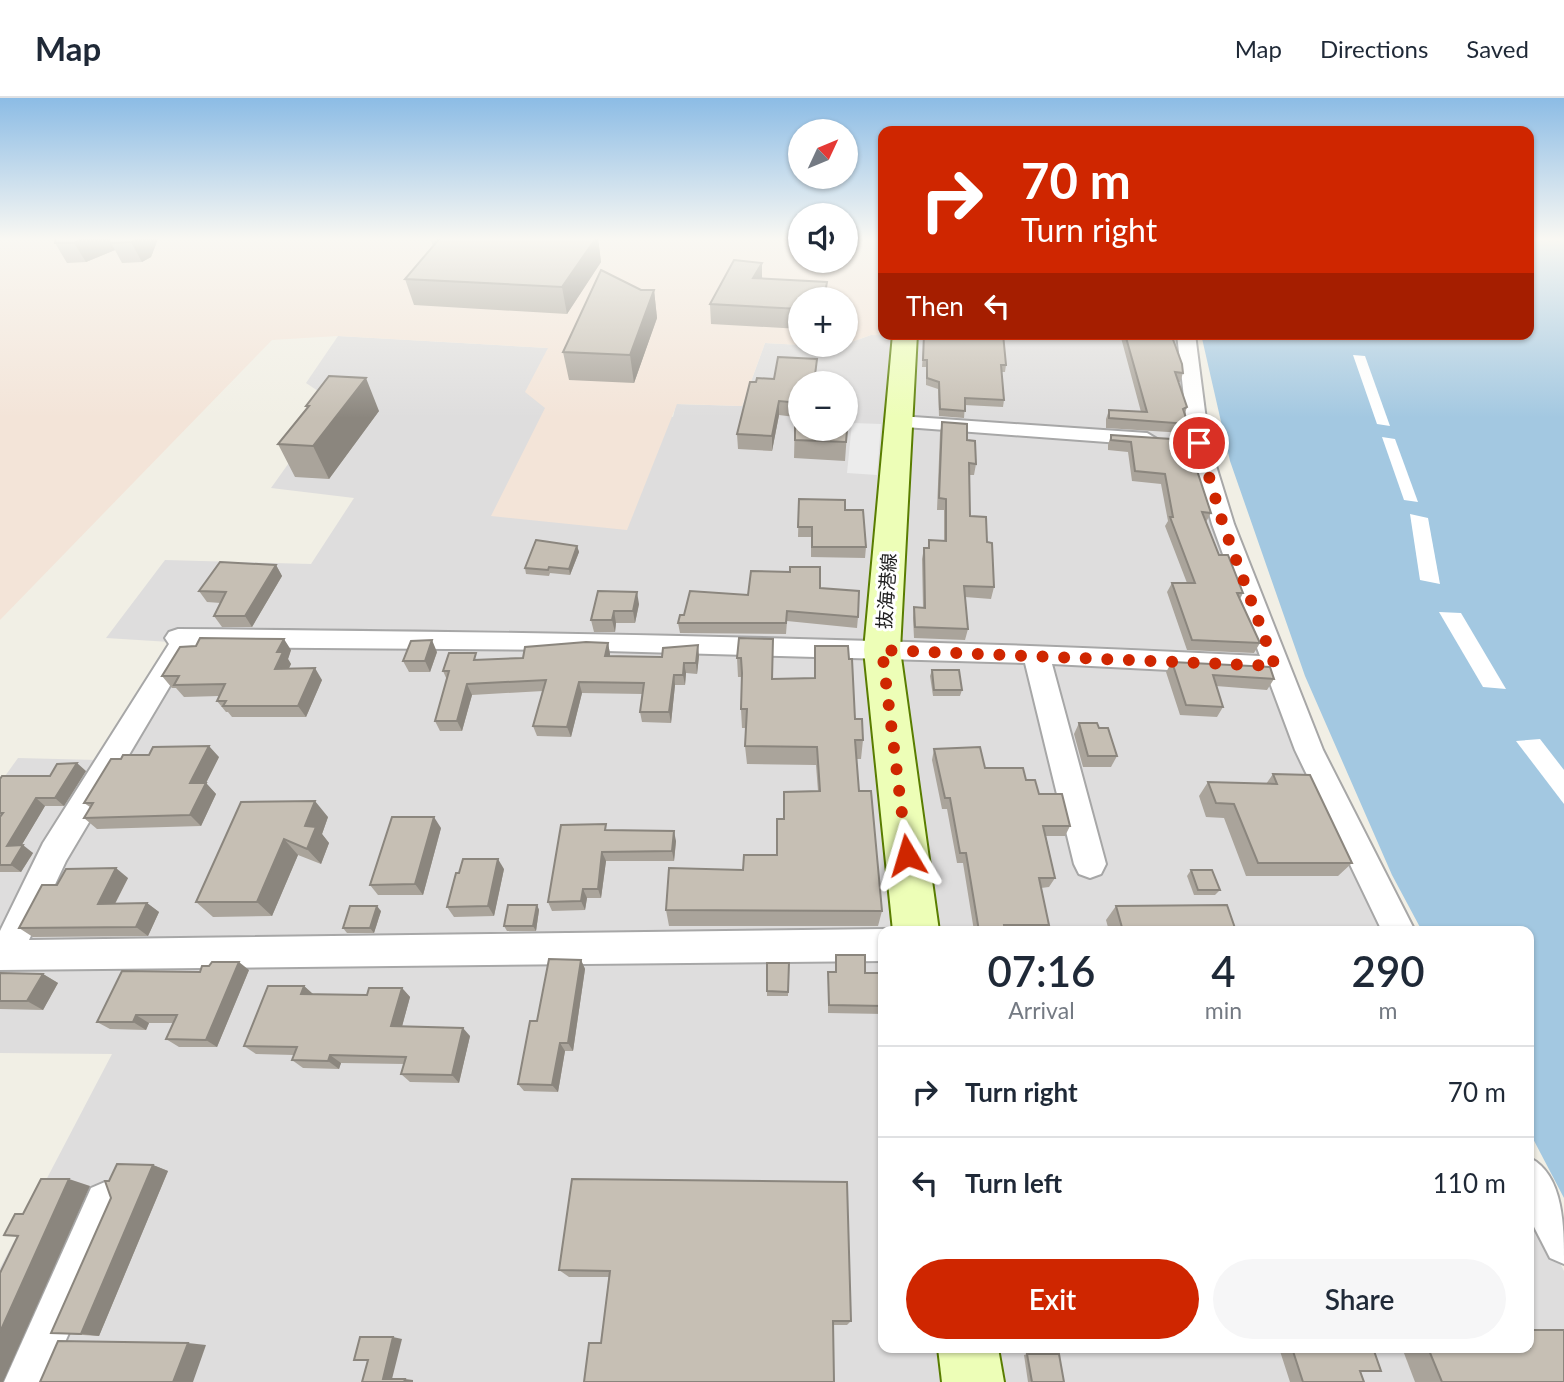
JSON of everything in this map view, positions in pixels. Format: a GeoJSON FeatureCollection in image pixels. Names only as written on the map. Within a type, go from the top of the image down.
{"type":"FeatureCollection","features":[{"type":"Feature","properties":{"kind":"main road","name":"抜海港線"},"geometry":{"type":"LineString","coordinates":[[905,340],[882,650],[915,926]]}},
{"type":"Feature","properties":{"kind":"main road"},"geometry":{"type":"LineString","coordinates":[[969,1353],[973,1382]]}},
{"type":"Feature","properties":{"kind":"street"},"geometry":{"type":"LineString","coordinates":[[1187,340],[1199,443],[1223,524],[1309,750],[1397,926]]}},
{"type":"Feature","properties":{"kind":"street"},"geometry":{"type":"LineString","coordinates":[[899,422],[1199,443]]}},
{"type":"Feature","properties":{"kind":"street"},"geometry":{"type":"LineString","coordinates":[[878,945],[5,956],[54,853],[182,638],[531,640],[1036,654],[1275,666]]}},
{"type":"Feature","properties":{"kind":"street"},"geometry":{"type":"LineString","coordinates":[[1036,654],[1090,864]]}},
{"type":"Feature","properties":{"kind":"street"},"geometry":{"type":"LineString","coordinates":[[1534,1186],[1564,1244]]}},
{"type":"Feature","properties":{"kind":"street"},"geometry":{"type":"LineString","coordinates":[[26,1382],[104,1202]]}},
{"type":"Feature","properties":{"kind":"shaded area"},"geometry":{"type":"Polygon","coordinates":[[[0,298],[788,298],[788,344],[765,343],[742,406],[677,404],[627,530],[491,516],[545,408],[525,392],[548,348],[338,336],[272,340],[0,620],[0,298]]]}},
{"type":"Feature","properties":{"kind":"shaded area"},"geometry":{"type":"Polygon","coordinates":[[[858,298],[878,298],[878,335],[858,340],[858,298]]]}},
{"type":"Feature","properties":{"kind":"shaded area"},"geometry":{"type":"Polygon","coordinates":[[[871,335],[878,335],[878,340],[1176,340],[1191,450],[1384,926],[878,926],[878,1353],[1534,1353],[1534,1213],[1564,1271],[1564,1382],[0,1382],[0,1268],[112,1054],[0,1053],[0,783],[18,758],[98,760],[170,642],[106,638],[165,560],[311,564],[354,498],[271,488],[333,401],[306,383],[338,336],[548,348],[673,417],[676,404],[742,406],[765,343],[788,344],[788,357],[858,357],[858,340],[871,335]]]}},
{"type":"Feature","properties":{"kind":"shaded area"},"geometry":{"type":"Polygon","coordinates":[[[858,423],[881,424],[877,475],[847,473],[850,441],[858,441],[858,423]]]}},
{"type":"Feature","properties":{"kind":"water"},"geometry":{"type":"Polygon","coordinates":[[[1534,298],[1564,298],[1564,1198],[1534,1141],[1534,926],[1419,926],[1392,875],[1305,676],[1230,461],[1202,340],[1534,340],[1534,298]]]}},
{"type":"Feature","properties":{"kind":"pier"},"geometry":{"type":"Polygon","coordinates":[[[1353,355],[1365,356],[1390,426],[1377,424],[1353,355]]]}},
{"type":"Feature","properties":{"kind":"pier"},"geometry":{"type":"Polygon","coordinates":[[[1382,437],[1395,439],[1418,502],[1404,500],[1382,437]]]}},
{"type":"Feature","properties":{"kind":"pier"},"geometry":{"type":"Polygon","coordinates":[[[1410,514],[1428,518],[1440,584],[1420,580],[1410,514]]]}},
{"type":"Feature","properties":{"kind":"pier"},"geometry":{"type":"Polygon","coordinates":[[[1439,612],[1461,613],[1506,689],[1483,687],[1439,612]]]}},
{"type":"Feature","properties":{"kind":"pier"},"geometry":{"type":"Polygon","coordinates":[[[1540,739],[1564,770],[1564,804],[1516,741],[1540,739]]]}},
{"type":"Feature","properties":{"kind":"building"},"geometry":{"type":"Polygon","coordinates":[[[588,298],[651,298],[630,355],[563,352],[588,298]]]}},
{"type":"Feature","properties":{"kind":"building"},"geometry":{"type":"Polygon","coordinates":[[[713,298],[788,298],[788,308],[710,304],[713,298]]]}},
{"type":"Feature","properties":{"kind":"building"},"geometry":{"type":"Polygon","coordinates":[[[924,340],[1004,340],[1006,365],[1001,365],[1004,400],[965,398],[965,411],[940,409],[939,382],[927,378],[927,360],[923,360],[924,340]]]}},
{"type":"Feature","properties":{"kind":"building"},"geometry":{"type":"Polygon","coordinates":[[[1127,340],[1173,340],[1182,364],[1183,373],[1175,372],[1187,407],[1183,409],[1188,424],[1109,418],[1109,410],[1147,412],[1127,340]]]}},
{"type":"Feature","properties":{"kind":"building"},"geometry":{"type":"Polygon","coordinates":[[[778,357],[817,359],[816,371],[788,371],[788,402],[779,401],[772,436],[737,434],[750,382],[756,382],[757,378],[774,379],[778,357]]]}},
{"type":"Feature","properties":{"kind":"building"},"geometry":{"type":"Polygon","coordinates":[[[329,376],[366,378],[313,446],[278,444],[309,406],[306,406],[329,376]]]}},
{"type":"Feature","properties":{"kind":"building"},"geometry":{"type":"Polygon","coordinates":[[[942,422],[967,424],[967,440],[975,441],[976,464],[969,463],[970,516],[986,517],[987,542],[992,543],[994,587],[964,586],[968,629],[915,627],[914,607],[925,608],[924,548],[929,548],[929,540],[946,541],[946,499],[939,498],[942,422]]]}},
{"type":"Feature","properties":{"kind":"building"},"geometry":{"type":"Polygon","coordinates":[[[1111,435],[1187,440],[1211,513],[1202,512],[1219,555],[1228,555],[1243,593],[1237,593],[1260,643],[1192,640],[1172,583],[1195,583],[1170,517],[1173,517],[1165,474],[1135,471],[1131,442],[1111,440],[1111,435]]]}},
{"type":"Feature","properties":{"kind":"building"},"geometry":{"type":"Polygon","coordinates":[[[799,499],[845,500],[845,510],[863,510],[866,547],[812,547],[812,527],[798,527],[799,499]]]}},
{"type":"Feature","properties":{"kind":"building"},"geometry":{"type":"Polygon","coordinates":[[[536,540],[577,546],[569,569],[525,568],[536,540]]]}},
{"type":"Feature","properties":{"kind":"building"},"geometry":{"type":"Polygon","coordinates":[[[220,562],[276,565],[245,616],[214,616],[226,592],[199,591],[220,562]]]}},
{"type":"Feature","properties":{"kind":"building"},"geometry":{"type":"Polygon","coordinates":[[[790,567],[820,567],[820,588],[859,591],[858,617],[787,611],[786,623],[678,623],[680,615],[684,615],[690,591],[748,595],[751,571],[790,572],[790,567]]]}},
{"type":"Feature","properties":{"kind":"building"},"geometry":{"type":"Polygon","coordinates":[[[598,591],[637,592],[633,611],[614,611],[612,620],[591,620],[598,591]]]}},
{"type":"Feature","properties":{"kind":"building"},"geometry":{"type":"Polygon","coordinates":[[[200,638],[284,639],[277,652],[283,652],[275,669],[315,668],[298,706],[223,706],[226,701],[217,701],[225,684],[174,685],[179,676],[162,676],[180,647],[196,646],[200,638]]]}},
{"type":"Feature","properties":{"kind":"building"},"geometry":{"type":"Polygon","coordinates":[[[739,638],[773,639],[772,679],[815,678],[815,646],[848,646],[849,659],[852,659],[855,719],[862,719],[863,740],[855,740],[859,791],[871,791],[882,911],[666,910],[669,868],[743,870],[744,855],[777,855],[777,819],[784,819],[784,792],[820,791],[817,747],[745,746],[747,709],[741,709],[741,658],[737,658],[739,638]]]}},
{"type":"Feature","properties":{"kind":"building"},"geometry":{"type":"Polygon","coordinates":[[[432,640],[425,661],[403,661],[411,641],[432,640]]]}},
{"type":"Feature","properties":{"kind":"building"},"geometry":{"type":"Polygon","coordinates":[[[608,643],[605,656],[662,657],[663,648],[698,645],[696,663],[684,663],[683,675],[674,675],[669,712],[640,712],[644,683],[579,682],[567,727],[533,726],[546,680],[467,684],[457,721],[435,721],[449,671],[443,671],[449,653],[476,653],[474,660],[523,658],[525,647],[608,643]]]}},
{"type":"Feature","properties":{"kind":"building"},"geometry":{"type":"Polygon","coordinates":[[[1172,662],[1270,667],[1274,679],[1213,675],[1223,707],[1186,705],[1172,662]]]}},
{"type":"Feature","properties":{"kind":"building"},"geometry":{"type":"Polygon","coordinates":[[[932,670],[959,670],[962,690],[934,690],[932,670]]]}},
{"type":"Feature","properties":{"kind":"building"},"geometry":{"type":"Polygon","coordinates":[[[1079,723],[1097,723],[1099,728],[1108,728],[1117,756],[1088,756],[1079,723]]]}},
{"type":"Feature","properties":{"kind":"building"},"geometry":{"type":"Polygon","coordinates":[[[209,746],[190,783],[206,783],[190,815],[84,818],[93,803],[84,803],[111,759],[121,759],[123,755],[149,755],[153,747],[209,746]]]}},
{"type":"Feature","properties":{"kind":"building"},"geometry":{"type":"Polygon","coordinates":[[[980,747],[985,768],[1023,768],[1026,780],[1035,780],[1039,794],[1062,794],[1070,826],[1043,826],[1055,878],[1039,878],[1049,925],[978,926],[966,853],[960,853],[950,798],[945,798],[934,749],[980,747]]]}},
{"type":"Feature","properties":{"kind":"building"},"geometry":{"type":"Polygon","coordinates":[[[77,763],[55,798],[36,798],[7,846],[23,845],[11,865],[0,865],[2,776],[50,776],[57,764],[77,763]]]}},
{"type":"Feature","properties":{"kind":"building"},"geometry":{"type":"Polygon","coordinates":[[[1273,774],[1310,775],[1352,863],[1258,863],[1234,804],[1216,803],[1208,782],[1277,784],[1273,774]]]}},
{"type":"Feature","properties":{"kind":"building"},"geometry":{"type":"Polygon","coordinates":[[[315,801],[305,826],[316,827],[307,849],[284,839],[257,902],[196,902],[241,802],[315,801]]]}},
{"type":"Feature","properties":{"kind":"building"},"geometry":{"type":"Polygon","coordinates":[[[392,817],[434,817],[415,884],[370,885],[392,817]]]}},
{"type":"Feature","properties":{"kind":"building"},"geometry":{"type":"Polygon","coordinates":[[[606,824],[605,830],[674,831],[672,851],[602,852],[598,889],[583,889],[581,901],[548,902],[561,825],[606,824]]]}},
{"type":"Feature","properties":{"kind":"building"},"geometry":{"type":"Polygon","coordinates":[[[463,859],[498,859],[488,906],[447,907],[456,873],[459,873],[463,859]]]}},
{"type":"Feature","properties":{"kind":"building"},"geometry":{"type":"Polygon","coordinates":[[[116,868],[98,904],[147,903],[136,927],[19,928],[42,885],[57,885],[66,869],[116,868]]]}},
{"type":"Feature","properties":{"kind":"building"},"geometry":{"type":"Polygon","coordinates":[[[1191,870],[1212,870],[1220,890],[1198,890],[1191,870]]]}},
{"type":"Feature","properties":{"kind":"building"},"geometry":{"type":"Polygon","coordinates":[[[508,905],[537,905],[533,926],[504,926],[508,905]]]}},
{"type":"Feature","properties":{"kind":"building"},"geometry":{"type":"Polygon","coordinates":[[[1227,905],[1234,926],[1122,926],[1116,906],[1227,905]]]}},
{"type":"Feature","properties":{"kind":"building"},"geometry":{"type":"Polygon","coordinates":[[[350,906],[377,906],[370,928],[343,928],[350,906]]]}},
{"type":"Feature","properties":{"kind":"building"},"geometry":{"type":"Polygon","coordinates":[[[836,955],[865,955],[865,973],[878,973],[878,1006],[829,1005],[828,972],[836,972],[836,955]]]}},
{"type":"Feature","properties":{"kind":"building"},"geometry":{"type":"Polygon","coordinates":[[[549,959],[581,960],[568,1043],[560,1043],[552,1085],[518,1084],[530,1021],[537,1021],[549,959]]]}},
{"type":"Feature","properties":{"kind":"building"},"geometry":{"type":"Polygon","coordinates":[[[212,962],[239,962],[206,1040],[166,1039],[177,1015],[136,1015],[133,1022],[97,1022],[122,971],[200,972],[202,966],[209,966],[212,962]]]}},
{"type":"Feature","properties":{"kind":"building"},"geometry":{"type":"Polygon","coordinates":[[[767,963],[789,963],[788,992],[767,991],[767,963]]]}},
{"type":"Feature","properties":{"kind":"building"},"geometry":{"type":"Polygon","coordinates":[[[0,973],[43,974],[27,1001],[0,1001],[0,973]]]}},
{"type":"Feature","properties":{"kind":"building"},"geometry":{"type":"Polygon","coordinates":[[[268,986],[304,986],[301,994],[367,995],[369,988],[402,988],[391,1026],[463,1028],[452,1075],[401,1074],[406,1057],[330,1055],[328,1061],[292,1060],[297,1047],[244,1046],[268,986]]]}},
{"type":"Feature","properties":{"kind":"building"},"geometry":{"type":"Polygon","coordinates":[[[117,1164],[153,1165],[81,1334],[51,1333],[111,1198],[105,1181],[109,1181],[117,1164]]]}},
{"type":"Feature","properties":{"kind":"building"},"geometry":{"type":"Polygon","coordinates":[[[41,1179],[69,1179],[0,1332],[0,1273],[18,1236],[4,1235],[15,1214],[23,1214],[41,1179]]]}},
{"type":"Feature","properties":{"kind":"building"},"geometry":{"type":"Polygon","coordinates":[[[572,1179],[847,1182],[851,1321],[833,1321],[834,1382],[584,1382],[589,1343],[601,1343],[610,1271],[559,1270],[572,1179]]]}},
{"type":"Feature","properties":{"kind":"building"},"geometry":{"type":"Polygon","coordinates":[[[1534,1330],[1564,1330],[1564,1382],[1442,1382],[1430,1353],[1534,1353],[1534,1330]]]}},
{"type":"Feature","properties":{"kind":"building"},"geometry":{"type":"Polygon","coordinates":[[[360,1337],[393,1337],[383,1379],[405,1379],[404,1382],[362,1382],[368,1360],[354,1360],[360,1337]]]}},
{"type":"Feature","properties":{"kind":"building"},"geometry":{"type":"Polygon","coordinates":[[[58,1341],[188,1343],[173,1382],[40,1382],[58,1341]]]}},
{"type":"Feature","properties":{"kind":"building"},"geometry":{"type":"Polygon","coordinates":[[[1294,1353],[1375,1353],[1381,1371],[1360,1371],[1364,1382],[1303,1382],[1294,1353]]]}},
{"type":"Feature","properties":{"kind":"building"},"geometry":{"type":"Polygon","coordinates":[[[1027,1354],[1059,1354],[1064,1382],[1032,1382],[1027,1354]]]}},
{"type":"Feature","properties":{"kind":"route"},"geometry":{"type":"LineString","coordinates":[[907,855],[882,650],[1036,654],[1275,666],[1223,524],[1199,443]]}}]}
